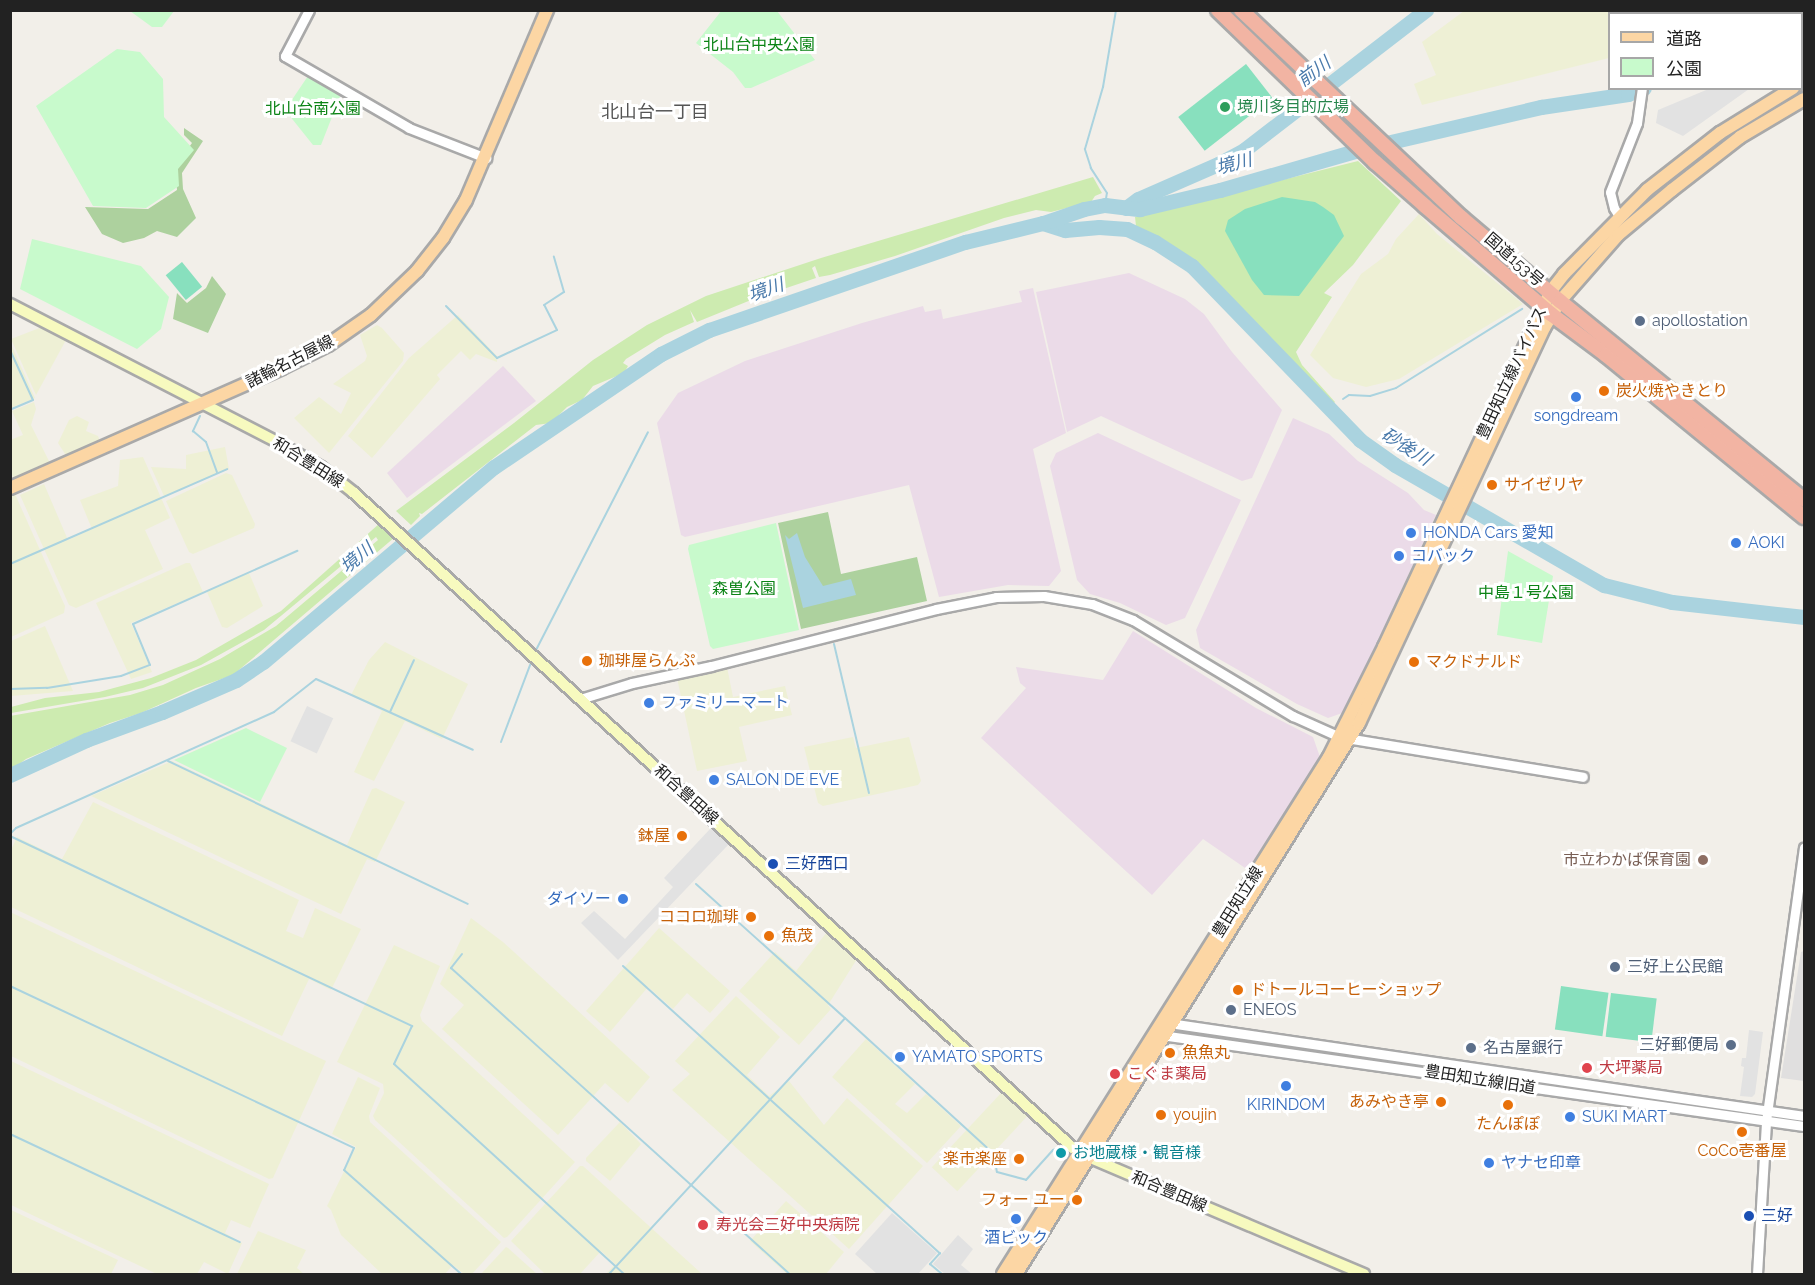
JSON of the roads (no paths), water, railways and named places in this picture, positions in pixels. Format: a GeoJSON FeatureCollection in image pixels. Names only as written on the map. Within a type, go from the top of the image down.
{"type":"FeatureCollection","features":[{"type":"Feature","properties":{"kind":"highway","name":"国道153号"},"geometry":{"type":"LineString","coordinates":[[1218,10],[1375,162],[1425,206],[1546,310],[1804,517]]}},
{"type":"Feature","properties":{"kind":"highway","name":"国道153号"},"geometry":{"type":"LineString","coordinates":[[1245,14],[1438,195],[1555,297],[1804,500]]}},
{"type":"Feature","properties":{"kind":"main road","name":"諸輪名古屋線"},"geometry":{"type":"LineString","coordinates":[[10,488],[202,404],[328,345],[371,315],[417,271],[443,238],[466,200],[486,158],[547,10]]}},
{"type":"Feature","properties":{"kind":"main road","name":"豊田知立線バイパス"},"geometry":{"type":"LineString","coordinates":[[1450,517],[1546,310],[1619,216],[1647,190],[1720,133],[1790,90]]}},
{"type":"Feature","properties":{"kind":"main road","name":"豊田知立線バイパス"},"geometry":{"type":"LineString","coordinates":[[1555,297],[1618,235],[1672,190],[1740,137],[1804,99]]}},
{"type":"Feature","properties":{"kind":"main road","name":"和合豊田線"},"geometry":{"type":"LineString","coordinates":[[10,304],[321,467],[385,521],[1084,1155],[1364,1275]]}},
{"type":"Feature","properties":{"kind":"main road","name":"豊田知立線"},"geometry":{"type":"LineString","coordinates":[[1003,1275],[1084,1155],[1370,700],[1450,517]]}},
{"type":"Feature","properties":{"kind":"main road","name":"豊田知立線"},"geometry":{"type":"LineString","coordinates":[[1016,1275],[1084,1155]]}},
{"type":"Feature","properties":{"kind":"street"},"geometry":{"type":"LineString","coordinates":[[309,10],[285,56],[409,128],[486,158]]}},
{"type":"Feature","properties":{"kind":"street"},"geometry":{"type":"LineString","coordinates":[[1619,216],[1614,208],[1610,192],[1628,152],[1642,90]]}},
{"type":"Feature","properties":{"kind":"street"},"geometry":{"type":"LineString","coordinates":[[580,699],[599,692],[936,609],[996,597],[1044,596],[1092,604],[1133,620],[1293,716],[1345,738],[1583,777]]}},
{"type":"Feature","properties":{"kind":"street"},"geometry":{"type":"LineString","coordinates":[[1757,1275],[1767,1110],[1804,848]]}},
{"type":"Feature","properties":{"kind":"street","name":"豊田知立線旧道"},"geometry":{"type":"LineString","coordinates":[[1168,1023],[1804,1116]]}},
{"type":"Feature","properties":{"kind":"street","name":"豊田知立線旧道"},"geometry":{"type":"LineString","coordinates":[[1160,1035],[1804,1126]]}},
{"type":"Feature","properties":{"kind":"water"},"geometry":{"type":"Polygon","coordinates":[[[797,533],[805,557],[823,586],[851,579],[856,595],[803,608],[785,535],[789,539],[797,533]]]}},
{"type":"Feature","properties":{"kind":"waterway"},"geometry":{"type":"LineString","coordinates":[[1105,205],[1107,193],[1091,168],[1085,149],[1103,87],[1116,10]]}},
{"type":"Feature","properties":{"kind":"waterway","name":"前川"},"geometry":{"type":"LineString","coordinates":[[1126,208],[1138,199],[1244,150],[1426,10]]}},
{"type":"Feature","properties":{"kind":"waterway","name":"境川"},"geometry":{"type":"LineString","coordinates":[[10,775],[86,740],[162,712],[236,680],[263,662],[494,467],[661,354],[709,330],[965,242],[1043,223],[1084,209],[1105,205],[1140,209],[1220,190],[1369,147],[1541,107],[1628,94],[1639,90]]}},
{"type":"Feature","properties":{"kind":"waterway","name":"砂後川"},"geometry":{"type":"LineString","coordinates":[[1043,223],[1065,230],[1099,227],[1127,229],[1155,242],[1192,266],[1360,440],[1395,465],[1604,585],[1672,602],[1804,617]]}},
{"type":"Feature","properties":{"kind":"waterway"},"geometry":{"type":"LineString","coordinates":[[446,306],[497,358],[557,330],[544,305],[564,292],[554,256]]}},
{"type":"Feature","properties":{"kind":"waterway"},"geometry":{"type":"LineString","coordinates":[[1343,399],[1349,395],[1370,396],[1396,388],[1522,309]]}},
{"type":"Feature","properties":{"kind":"waterway"},"geometry":{"type":"LineString","coordinates":[[10,350],[33,400],[10,410]]}},
{"type":"Feature","properties":{"kind":"waterway"},"geometry":{"type":"LineString","coordinates":[[200,416],[193,431],[206,442],[217,472]]}},
{"type":"Feature","properties":{"kind":"waterway"},"geometry":{"type":"LineString","coordinates":[[535,652],[648,432]]}},
{"type":"Feature","properties":{"kind":"waterway"},"geometry":{"type":"LineString","coordinates":[[10,564],[227,469]]}},
{"type":"Feature","properties":{"kind":"waterway"},"geometry":{"type":"LineString","coordinates":[[10,689],[47,688],[121,676],[150,665],[133,624],[297,551]]}},
{"type":"Feature","properties":{"kind":"waterway"},"geometry":{"type":"LineString","coordinates":[[834,644],[869,793]]}},
{"type":"Feature","properties":{"kind":"waterway"},"geometry":{"type":"LineString","coordinates":[[390,712],[414,660]]}},
{"type":"Feature","properties":{"kind":"waterway"},"geometry":{"type":"LineString","coordinates":[[501,742],[532,660]]}},
{"type":"Feature","properties":{"kind":"waterway"},"geometry":{"type":"LineString","coordinates":[[10,834],[16,828],[274,712],[316,679],[473,750]]}},
{"type":"Feature","properties":{"kind":"waterway"},"geometry":{"type":"LineString","coordinates":[[168,761],[468,904]]}},
{"type":"Feature","properties":{"kind":"waterway"},"geometry":{"type":"LineString","coordinates":[[10,836],[412,1026],[394,1064],[624,1274]]}},
{"type":"Feature","properties":{"kind":"waterway"},"geometry":{"type":"LineString","coordinates":[[696,884],[845,1018]]}},
{"type":"Feature","properties":{"kind":"waterway"},"geometry":{"type":"LineString","coordinates":[[462,954],[451,968],[790,1274]]}},
{"type":"Feature","properties":{"kind":"waterway"},"geometry":{"type":"LineString","coordinates":[[623,966],[940,1253],[930,1264],[942,1274]]}},
{"type":"Feature","properties":{"kind":"waterway"},"geometry":{"type":"LineString","coordinates":[[10,986],[354,1148],[344,1170],[461,1274]]}},
{"type":"Feature","properties":{"kind":"waterway"},"geometry":{"type":"LineString","coordinates":[[609,1274],[845,1018],[994,1154],[997,1172],[1026,1180],[1053,1150],[1061,1147]]}},
{"type":"Feature","properties":{"kind":"waterway"},"geometry":{"type":"LineString","coordinates":[[10,1134],[240,1242]]}},
{"type":"Feature","properties":{"kind":"place","name":"境川多目的広場"},"geometry":{"type":"Point","coordinates":[1225,107]}},
{"type":"Feature","properties":{"kind":"place","name":"apollostation"},"geometry":{"type":"Point","coordinates":[1640,321]}},
{"type":"Feature","properties":{"kind":"place","name":"炭火焼やきとり"},"geometry":{"type":"Point","coordinates":[1604,391]}},
{"type":"Feature","properties":{"kind":"place","name":"songdream"},"geometry":{"type":"Point","coordinates":[1576,397]}},
{"type":"Feature","properties":{"kind":"place","name":"サイゼリヤ"},"geometry":{"type":"Point","coordinates":[1492,485]}},
{"type":"Feature","properties":{"kind":"place","name":"HONDA Cars 愛知"},"geometry":{"type":"Point","coordinates":[1411,533]}},
{"type":"Feature","properties":{"kind":"place","name":"AOKI"},"geometry":{"type":"Point","coordinates":[1736,543]}},
{"type":"Feature","properties":{"kind":"place","name":"コバック"},"geometry":{"type":"Point","coordinates":[1399,556]}},
{"type":"Feature","properties":{"kind":"place","name":"珈琲屋らんぷ"},"geometry":{"type":"Point","coordinates":[587,661]}},
{"type":"Feature","properties":{"kind":"place","name":"マクドナルド"},"geometry":{"type":"Point","coordinates":[1414,662]}},
{"type":"Feature","properties":{"kind":"place","name":"ファミリーマート"},"geometry":{"type":"Point","coordinates":[649,703]}},
{"type":"Feature","properties":{"kind":"place","name":"SALON DE EVE"},"geometry":{"type":"Point","coordinates":[714,780]}},
{"type":"Feature","properties":{"kind":"place","name":"鉢屋"},"geometry":{"type":"Point","coordinates":[682,836]}},
{"type":"Feature","properties":{"kind":"place","name":"市立わかば保育園"},"geometry":{"type":"Point","coordinates":[1703,860]}},
{"type":"Feature","properties":{"kind":"place","name":"三好西口"},"geometry":{"type":"Point","coordinates":[773,864]}},
{"type":"Feature","properties":{"kind":"place","name":"ダイソー"},"geometry":{"type":"Point","coordinates":[623,899]}},
{"type":"Feature","properties":{"kind":"place","name":"ココロ珈琲"},"geometry":{"type":"Point","coordinates":[751,917]}},
{"type":"Feature","properties":{"kind":"place","name":"魚茂"},"geometry":{"type":"Point","coordinates":[769,936]}},
{"type":"Feature","properties":{"kind":"place","name":"三好上公民館"},"geometry":{"type":"Point","coordinates":[1615,967]}},
{"type":"Feature","properties":{"kind":"place","name":"ドトールコーヒーショップ"},"geometry":{"type":"Point","coordinates":[1238,990]}},
{"type":"Feature","properties":{"kind":"place","name":"ENEOS"},"geometry":{"type":"Point","coordinates":[1231,1010]}},
{"type":"Feature","properties":{"kind":"place","name":"三好郵便局"},"geometry":{"type":"Point","coordinates":[1731,1045]}},
{"type":"Feature","properties":{"kind":"place","name":"名古屋銀行"},"geometry":{"type":"Point","coordinates":[1471,1048]}},
{"type":"Feature","properties":{"kind":"place","name":"魚魚丸"},"geometry":{"type":"Point","coordinates":[1170,1053]}},
{"type":"Feature","properties":{"kind":"place","name":"YAMATO SPORTS"},"geometry":{"type":"Point","coordinates":[900,1057]}},
{"type":"Feature","properties":{"kind":"place","name":"大坪薬局"},"geometry":{"type":"Point","coordinates":[1587,1068]}},
{"type":"Feature","properties":{"kind":"place","name":"こぐま薬局"},"geometry":{"type":"Point","coordinates":[1115,1074]}},
{"type":"Feature","properties":{"kind":"place","name":"KIRINDOM"},"geometry":{"type":"Point","coordinates":[1286,1086]}},
{"type":"Feature","properties":{"kind":"place","name":"あみやき亭"},"geometry":{"type":"Point","coordinates":[1441,1102]}},
{"type":"Feature","properties":{"kind":"place","name":"たんぽぽ"},"geometry":{"type":"Point","coordinates":[1508,1105]}},
{"type":"Feature","properties":{"kind":"place","name":"youjin"},"geometry":{"type":"Point","coordinates":[1161,1115]}},
{"type":"Feature","properties":{"kind":"place","name":"SUKI MART"},"geometry":{"type":"Point","coordinates":[1570,1117]}},
{"type":"Feature","properties":{"kind":"place","name":"CoCo壱番屋"},"geometry":{"type":"Point","coordinates":[1742,1132]}},
{"type":"Feature","properties":{"kind":"place","name":"お地蔵様・観音様"},"geometry":{"type":"Point","coordinates":[1061,1153]}},
{"type":"Feature","properties":{"kind":"place","name":"楽市楽座"},"geometry":{"type":"Point","coordinates":[1019,1159]}},
{"type":"Feature","properties":{"kind":"place","name":"ヤナセ印章"},"geometry":{"type":"Point","coordinates":[1489,1163]}},
{"type":"Feature","properties":{"kind":"place","name":"フォー ユー"},"geometry":{"type":"Point","coordinates":[1077,1200]}},
{"type":"Feature","properties":{"kind":"place","name":"三好"},"geometry":{"type":"Point","coordinates":[1749,1216]}},
{"type":"Feature","properties":{"kind":"place","name":"酒ビック"},"geometry":{"type":"Point","coordinates":[1016,1219]}},
{"type":"Feature","properties":{"kind":"place","name":"寿光会三好中央病院"},"geometry":{"type":"Point","coordinates":[703,1225]}},
{"type":"Feature","properties":{"kind":"district","name":"北山台一丁目"},"geometry":{"type":"Point","coordinates":[655,112]}},
{"type":"Feature","properties":{"kind":"park label","name":"北山台中央公園"},"geometry":{"type":"Point","coordinates":[759,45]}},
{"type":"Feature","properties":{"kind":"park label","name":"北山台南公園"},"geometry":{"type":"Point","coordinates":[313,109]}},
{"type":"Feature","properties":{"kind":"park label","name":"森曽公園"},"geometry":{"type":"Point","coordinates":[744,589]}},
{"type":"Feature","properties":{"kind":"park label","name":"中島１号公園"},"geometry":{"type":"Point","coordinates":[1526,593]}}]}
